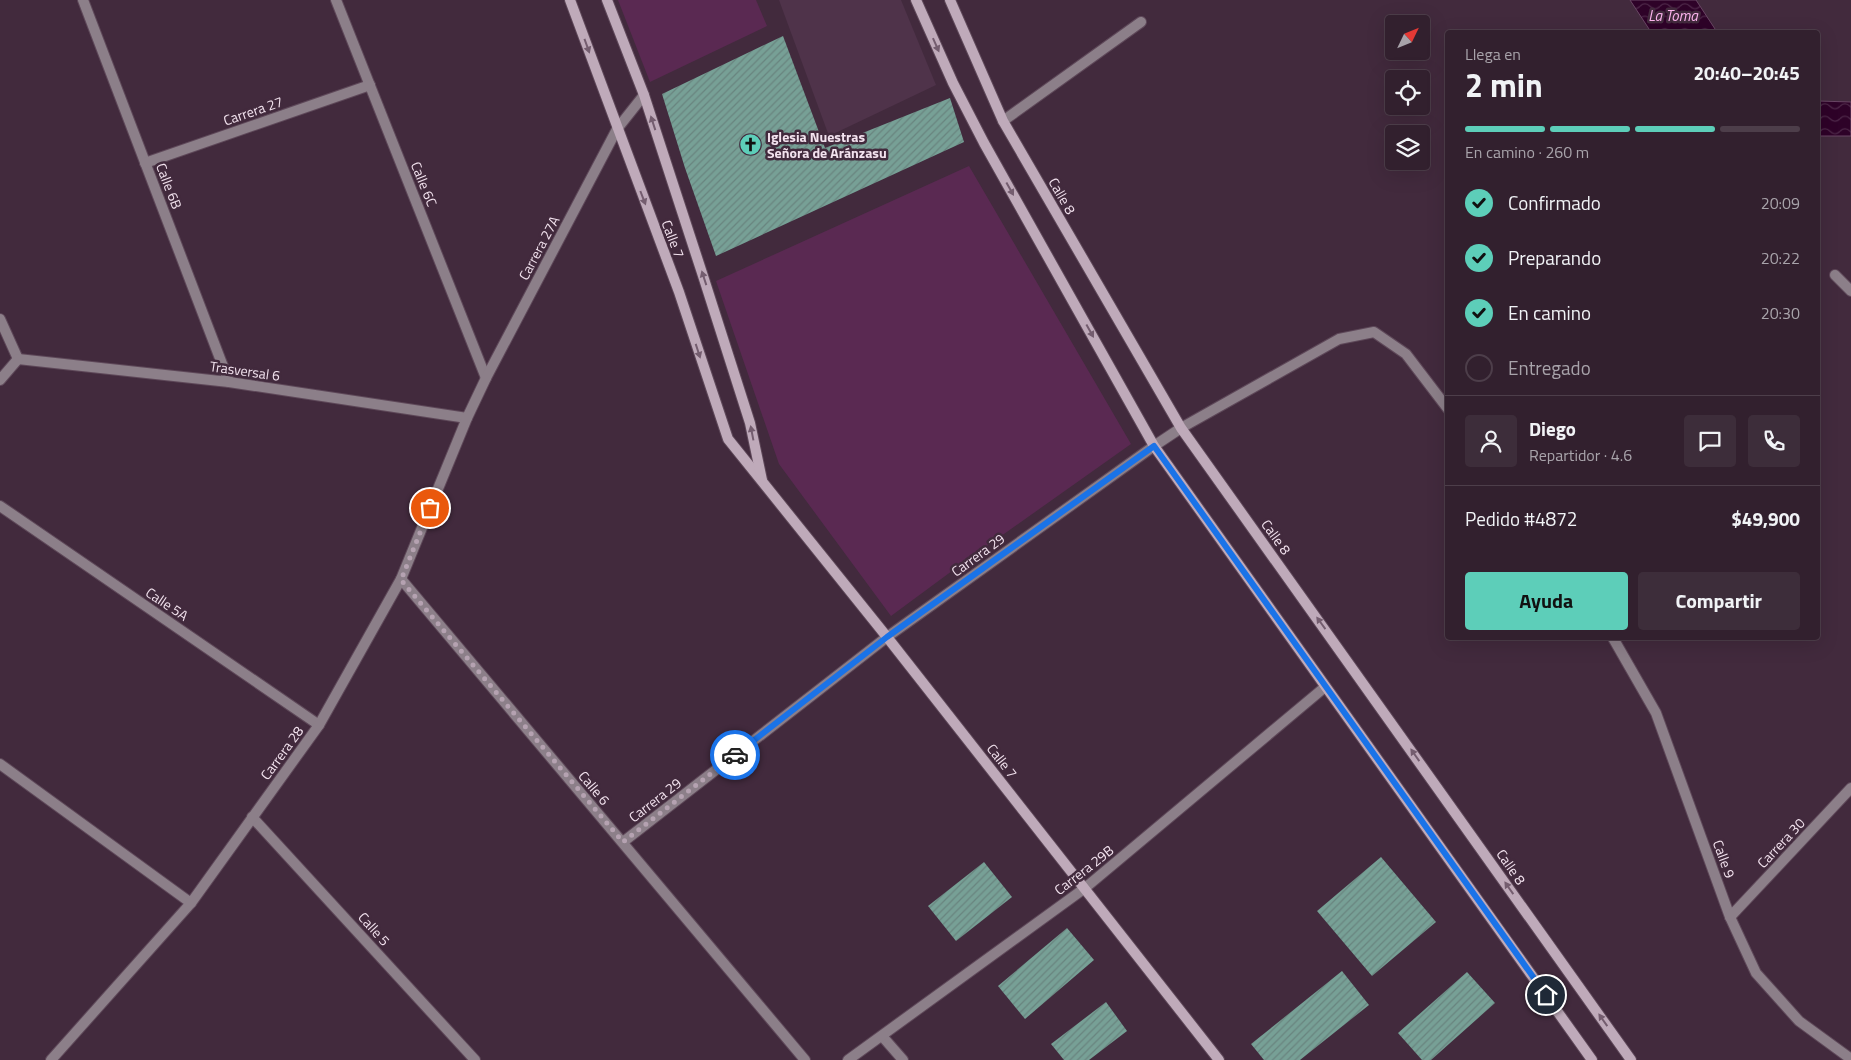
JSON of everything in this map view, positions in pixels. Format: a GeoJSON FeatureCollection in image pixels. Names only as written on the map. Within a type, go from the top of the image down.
{"type":"FeatureCollection","features":[{"type":"Feature","properties":{"kind":"main road","name":"Calle 7"},"geometry":{"type":"LineString","coordinates":[[570,0],[678,292],[728,439],[887,637],[1218,1060]]}},
{"type":"Feature","properties":{"kind":"main road","name":"Calle 7"},"geometry":{"type":"LineString","coordinates":[[607,0],[644,95],[750,422],[762,481]]}},
{"type":"Feature","properties":{"kind":"main road"},"geometry":{"type":"LineString","coordinates":[[916,0],[953,83],[984,144],[1154,446],[1592,1060]]}},
{"type":"Feature","properties":{"kind":"main road","name":"Calle 8"},"geometry":{"type":"LineString","coordinates":[[950,0],[1003,121],[1181,428],[1631,1060]]}},
{"type":"Feature","properties":{"kind":"street","name":"Calle 6B"},"geometry":{"type":"LineString","coordinates":[[83,0],[229,382]]}},
{"type":"Feature","properties":{"kind":"street","name":"Calle 6C"},"geometry":{"type":"LineString","coordinates":[[336,0],[486,378]]}},
{"type":"Feature","properties":{"kind":"street"},"geometry":{"type":"LineString","coordinates":[[1003,121],[1141,22]]}},
{"type":"Feature","properties":{"kind":"street","name":"Carrera 27"},"geometry":{"type":"LineString","coordinates":[[145,163],[370,85]]}},
{"type":"Feature","properties":{"kind":"street","name":"Carrera 27A"},"geometry":{"type":"LineString","coordinates":[[467,418],[486,378],[617,129],[644,95]]}},
{"type":"Feature","properties":{"kind":"street"},"geometry":{"type":"LineString","coordinates":[[1835,275],[1851,291]]}},
{"type":"Feature","properties":{"kind":"street"},"geometry":{"type":"LineString","coordinates":[[0,319],[18,359],[0,380]]}},
{"type":"Feature","properties":{"kind":"street","name":"Carrera 29"},"geometry":{"type":"LineString","coordinates":[[623,842],[887,637],[1154,446],[1181,428],[1339,339],[1374,332],[1406,354],[1445,405]]}},
{"type":"Feature","properties":{"kind":"street","name":"Trasversal 6"},"geometry":{"type":"LineString","coordinates":[[18,359],[229,382],[467,418]]}},
{"type":"Feature","properties":{"kind":"street","name":"Carrera 28"},"geometry":{"type":"LineString","coordinates":[[51,1060],[191,903],[319,725],[401,580],[467,418]]}},
{"type":"Feature","properties":{"kind":"street","name":"Calle 5A"},"geometry":{"type":"LineString","coordinates":[[0,506],[319,725]]}},
{"type":"Feature","properties":{"kind":"street","name":"Calle 6"},"geometry":{"type":"LineString","coordinates":[[401,580],[805,1060]]}},
{"type":"Feature","properties":{"kind":"street","name":"Calle 9"},"geometry":{"type":"LineString","coordinates":[[1614,640],[1656,713],[1730,917],[1756,973],[1799,1021],[1851,1059]]}},
{"type":"Feature","properties":{"kind":"street","name":"Carrera 29B"},"geometry":{"type":"LineString","coordinates":[[848,1060],[1085,888],[1325,687]]}},
{"type":"Feature","properties":{"kind":"street"},"geometry":{"type":"LineString","coordinates":[[0,764],[191,903]]}},
{"type":"Feature","properties":{"kind":"street","name":"Carrera 30"},"geometry":{"type":"LineString","coordinates":[[1730,917],[1851,788]]}},
{"type":"Feature","properties":{"kind":"street","name":"Calle 5"},"geometry":{"type":"LineString","coordinates":[[252,817],[475,1060]]}},
{"type":"Feature","properties":{"kind":"street"},"geometry":{"type":"LineString","coordinates":[[882,1036],[903,1060]]}},
{"type":"Feature","properties":{"kind":"shaded area"},"geometry":{"type":"Polygon","coordinates":[[[618,0],[756,0],[767,26],[650,82],[618,0]]]}},
{"type":"Feature","properties":{"kind":"shaded area"},"geometry":{"type":"Polygon","coordinates":[[[779,0],[901,0],[936,85],[829,136],[779,0]]]}},
{"type":"Feature","properties":{"kind":"shaded area"},"geometry":{"type":"Polygon","coordinates":[[[969,166],[1131,444],[891,616],[779,464],[716,281],[969,166]]]}},
{"type":"Feature","properties":{"kind":"water","name":"La Toma"},"geometry":{"type":"Polygon","coordinates":[[[1630,0],[1696,0],[1716,30],[1650,30],[1630,0]]]}},
{"type":"Feature","properties":{"kind":"water"},"geometry":{"type":"Polygon","coordinates":[[[1820,101],[1851,102],[1851,136],[1820,136],[1820,101]]]}},
{"type":"Feature","properties":{"kind":"building","name":"Iglesia Nuestras Señora de Aránzasu"},"geometry":{"type":"Polygon","coordinates":[[[783,36],[825,148],[950,98],[964,142],[716,256],[685,168],[662,94],[783,36]]]}},
{"type":"Feature","properties":{"kind":"building"},"geometry":{"type":"Polygon","coordinates":[[[1381,857],[1436,922],[1372,976],[1317,911],[1381,857]]]}},
{"type":"Feature","properties":{"kind":"building"},"geometry":{"type":"Polygon","coordinates":[[[984,862],[1012,897],[956,941],[928,906],[984,862]]]}},
{"type":"Feature","properties":{"kind":"building"},"geometry":{"type":"Polygon","coordinates":[[[1067,928],[1094,960],[1025,1019],[998,986],[1067,928]]]}},
{"type":"Feature","properties":{"kind":"building"},"geometry":{"type":"Polygon","coordinates":[[[1342,971],[1369,1005],[1300,1060],[1264,1060],[1251,1044],[1342,971]]]}},
{"type":"Feature","properties":{"kind":"building"},"geometry":{"type":"Polygon","coordinates":[[[1467,972],[1495,1003],[1431,1060],[1422,1060],[1398,1033],[1467,972]]]}},
{"type":"Feature","properties":{"kind":"building"},"geometry":{"type":"Polygon","coordinates":[[[1106,1002],[1127,1031],[1089,1060],[1064,1060],[1051,1044],[1106,1002]]]}},
{"type":"Feature","properties":{"kind":"way so far"},"geometry":{"type":"LineString","coordinates":[[430,508],[401,580],[623,842],[735,755]]}},
{"type":"Feature","properties":{"kind":"place","name":"Iglesia Nuestras Señora de Aránzasu"},"geometry":{"type":"Point","coordinates":[751,145]}},
{"type":"Feature","properties":{"kind":"route"},"geometry":{"type":"LineString","coordinates":[[735,755],[887,637],[1154,446],[1546,995]]}}]}
